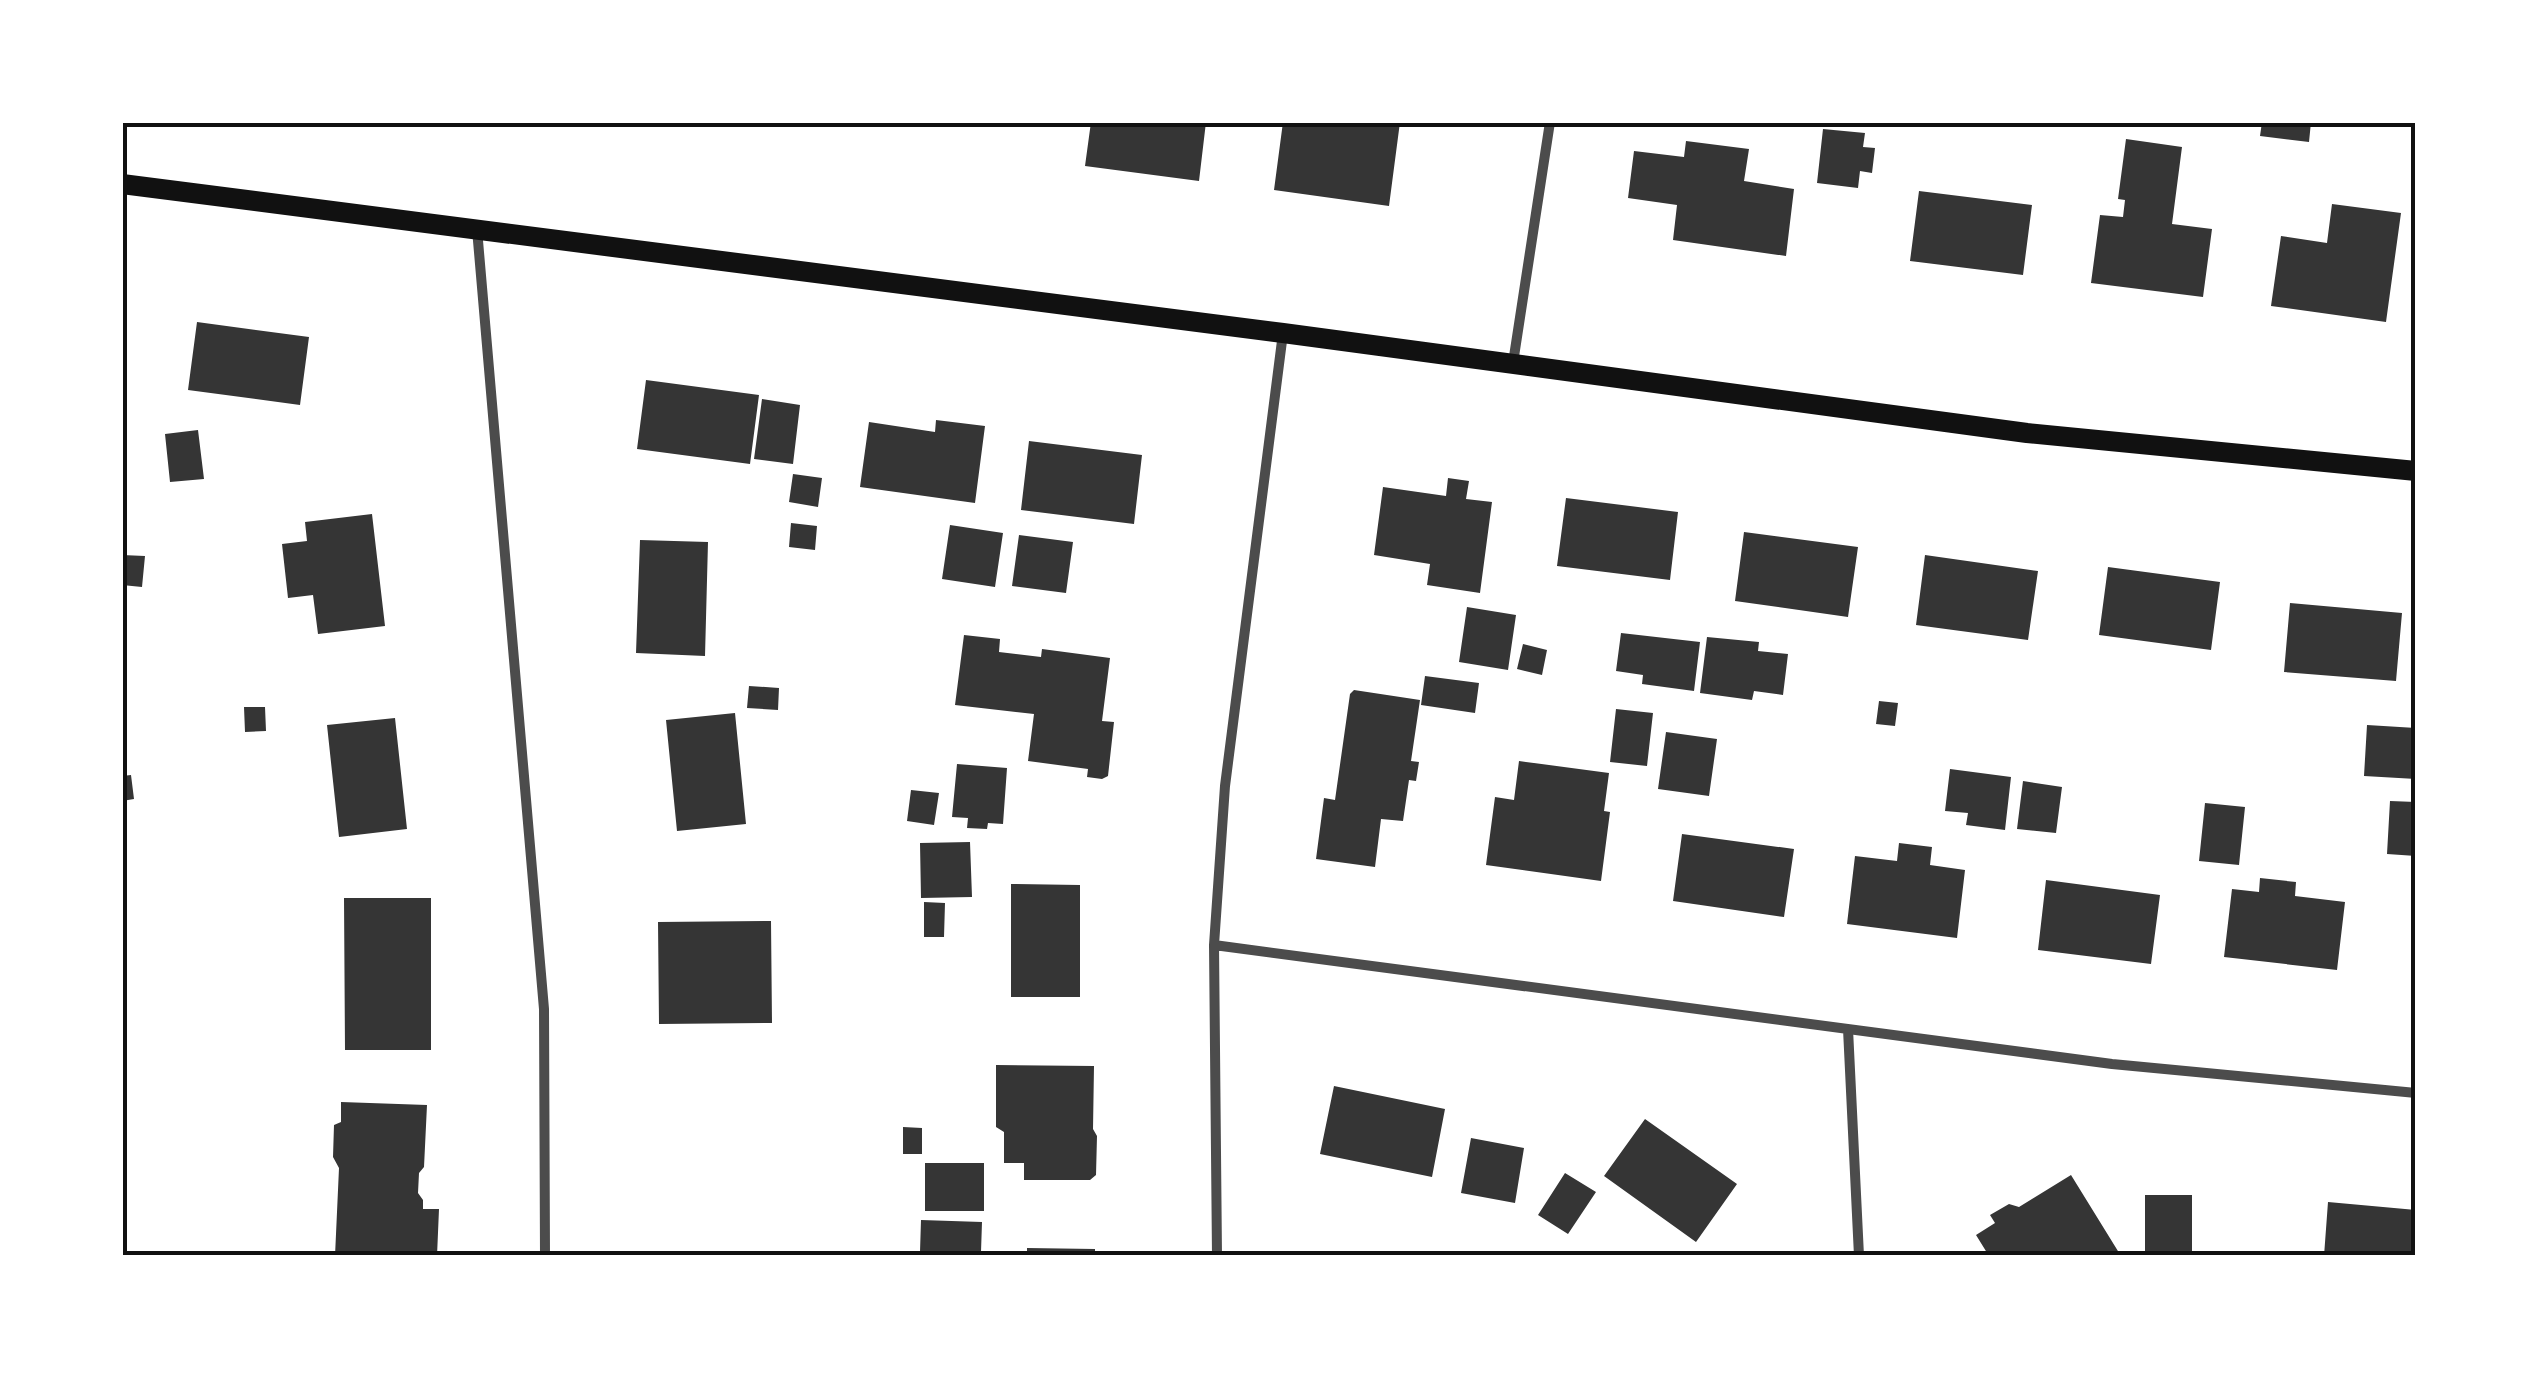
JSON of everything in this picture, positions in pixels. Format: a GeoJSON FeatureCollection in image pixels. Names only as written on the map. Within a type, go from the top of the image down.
{"type":"FeatureCollection","features":[{"type":"Feature","properties":{"kind":"main road"},"geometry":{"type":"LineString","coordinates":[[122,184],[2027,433],[2416,471]]}},
{"type":"Feature","properties":{"kind":"street"},"geometry":{"type":"LineString","coordinates":[[1514,363],[1550,122]]}},
{"type":"Feature","properties":{"kind":"street"},"geometry":{"type":"LineString","coordinates":[[477,229],[544,1009],[544,1256]]}},
{"type":"Feature","properties":{"kind":"street"},"geometry":{"type":"LineString","coordinates":[[1217,1256],[1214,945],[1225,786],[1283,333]]}},
{"type":"Feature","properties":{"kind":"street"},"geometry":{"type":"LineString","coordinates":[[1214,945],[2112,1064],[2416,1093]]}},
{"type":"Feature","properties":{"kind":"street"},"geometry":{"type":"LineString","coordinates":[[1848,1028],[1859,1256]]}},
{"type":"Feature","properties":{"kind":"building"},"geometry":{"type":"Polygon","coordinates":[[[1091,122],[1206,122],[1199,181],[1085,166],[1091,122]]]}},
{"type":"Feature","properties":{"kind":"building"},"geometry":{"type":"Polygon","coordinates":[[[1283,122],[1400,122],[1389,206],[1274,190],[1283,122]]]}},
{"type":"Feature","properties":{"kind":"building"},"geometry":{"type":"Polygon","coordinates":[[[2262,122],[2311,122],[2309,142],[2260,136],[2262,122]]]}},
{"type":"Feature","properties":{"kind":"building"},"geometry":{"type":"Polygon","coordinates":[[[1823,129],[1865,133],[1863,147],[1875,148],[1872,173],[1860,171],[1858,188],[1817,183],[1823,129]]]}},
{"type":"Feature","properties":{"kind":"building"},"geometry":{"type":"Polygon","coordinates":[[[2126,139],[2182,147],[2172,224],[2212,229],[2203,297],[2091,283],[2100,215],[2123,217],[2125,200],[2118,199],[2126,139]]]}},
{"type":"Feature","properties":{"kind":"building"},"geometry":{"type":"Polygon","coordinates":[[[1686,141],[1749,149],[1744,181],[1794,189],[1786,256],[1673,240],[1677,205],[1628,198],[1634,151],[1684,157],[1686,141]]]}},
{"type":"Feature","properties":{"kind":"building"},"geometry":{"type":"Polygon","coordinates":[[[1919,191],[2032,205],[2023,275],[1910,261],[1919,191]]]}},
{"type":"Feature","properties":{"kind":"building"},"geometry":{"type":"Polygon","coordinates":[[[2332,204],[2401,213],[2386,322],[2271,306],[2281,236],[2327,243],[2332,204]]]}},
{"type":"Feature","properties":{"kind":"building"},"geometry":{"type":"Polygon","coordinates":[[[197,322],[309,337],[300,405],[188,390],[197,322]]]}},
{"type":"Feature","properties":{"kind":"building"},"geometry":{"type":"Polygon","coordinates":[[[646,380],[759,395],[750,464],[637,449],[646,380]]]}},
{"type":"Feature","properties":{"kind":"building"},"geometry":{"type":"Polygon","coordinates":[[[762,399],[800,405],[793,464],[754,459],[762,399]]]}},
{"type":"Feature","properties":{"kind":"building"},"geometry":{"type":"Polygon","coordinates":[[[936,420],[985,426],[975,503],[860,487],[869,422],[935,432],[936,420]]]}},
{"type":"Feature","properties":{"kind":"building"},"geometry":{"type":"Polygon","coordinates":[[[198,430],[204,479],[170,482],[165,434],[198,430]]]}},
{"type":"Feature","properties":{"kind":"building"},"geometry":{"type":"Polygon","coordinates":[[[1029,441],[1142,455],[1134,524],[1021,510],[1029,441]]]}},
{"type":"Feature","properties":{"kind":"building"},"geometry":{"type":"Polygon","coordinates":[[[793,474],[822,478],[818,507],[789,502],[793,474]]]}},
{"type":"Feature","properties":{"kind":"building"},"geometry":{"type":"Polygon","coordinates":[[[1448,478],[1469,481],[1466,499],[1492,502],[1480,593],[1427,585],[1430,564],[1374,555],[1383,487],[1446,496],[1448,478]]]}},
{"type":"Feature","properties":{"kind":"building"},"geometry":{"type":"Polygon","coordinates":[[[1566,498],[1678,512],[1670,580],[1557,566],[1566,498]]]}},
{"type":"Feature","properties":{"kind":"building"},"geometry":{"type":"Polygon","coordinates":[[[372,514],[385,626],[318,634],[313,595],[288,598],[282,544],[307,541],[305,522],[372,514]]]}},
{"type":"Feature","properties":{"kind":"building"},"geometry":{"type":"Polygon","coordinates":[[[791,523],[817,526],[815,550],[789,547],[791,523]]]}},
{"type":"Feature","properties":{"kind":"building"},"geometry":{"type":"Polygon","coordinates":[[[950,525],[1003,533],[995,587],[942,579],[950,525]]]}},
{"type":"Feature","properties":{"kind":"building"},"geometry":{"type":"Polygon","coordinates":[[[1744,532],[1858,547],[1848,617],[1735,601],[1744,532]]]}},
{"type":"Feature","properties":{"kind":"building"},"geometry":{"type":"Polygon","coordinates":[[[1019,535],[1073,542],[1066,593],[1012,586],[1019,535]]]}},
{"type":"Feature","properties":{"kind":"building"},"geometry":{"type":"Polygon","coordinates":[[[640,540],[708,542],[705,656],[636,653],[640,540]]]}},
{"type":"Feature","properties":{"kind":"building"},"geometry":{"type":"Polygon","coordinates":[[[122,555],[145,556],[142,587],[122,585],[122,555]]]}},
{"type":"Feature","properties":{"kind":"building"},"geometry":{"type":"Polygon","coordinates":[[[1925,555],[2038,571],[2028,640],[1916,625],[1925,555]]]}},
{"type":"Feature","properties":{"kind":"building"},"geometry":{"type":"Polygon","coordinates":[[[2108,567],[2220,582],[2211,650],[2099,635],[2108,567]]]}},
{"type":"Feature","properties":{"kind":"building"},"geometry":{"type":"Polygon","coordinates":[[[2290,603],[2402,613],[2396,681],[2284,672],[2290,603]]]}},
{"type":"Feature","properties":{"kind":"building"},"geometry":{"type":"Polygon","coordinates":[[[1467,607],[1516,615],[1508,670],[1459,662],[1467,607]]]}},
{"type":"Feature","properties":{"kind":"building"},"geometry":{"type":"Polygon","coordinates":[[[1621,633],[1700,642],[1694,691],[1642,684],[1643,675],[1616,671],[1621,633]]]}},
{"type":"Feature","properties":{"kind":"building"},"geometry":{"type":"Polygon","coordinates":[[[964,635],[1000,639],[999,652],[1041,657],[1042,649],[1110,658],[1102,721],[1114,722],[1108,776],[1087,777],[1088,769],[1028,761],[1034,714],[955,705],[964,635]]]}},
{"type":"Feature","properties":{"kind":"building"},"geometry":{"type":"Polygon","coordinates":[[[1707,637],[1759,642],[1758,651],[1788,654],[1783,695],[1754,691],[1752,700],[1700,693],[1707,637]]]}},
{"type":"Feature","properties":{"kind":"building"},"geometry":{"type":"Polygon","coordinates":[[[1523,644],[1547,650],[1542,675],[1517,669],[1523,644]]]}},
{"type":"Feature","properties":{"kind":"building"},"geometry":{"type":"Polygon","coordinates":[[[1425,676],[1479,683],[1475,713],[1421,705],[1425,676]]]}},
{"type":"Feature","properties":{"kind":"building"},"geometry":{"type":"Polygon","coordinates":[[[749,686],[779,688],[778,710],[747,708],[749,686]]]}},
{"type":"Feature","properties":{"kind":"building"},"geometry":{"type":"Polygon","coordinates":[[[1354,690],[1420,700],[1411,761],[1419,762],[1416,781],[1409,780],[1403,821],[1381,819],[1375,867],[1316,859],[1324,798],[1335,800],[1350,694],[1354,690]]]}},
{"type":"Feature","properties":{"kind":"building"},"geometry":{"type":"Polygon","coordinates":[[[1879,701],[1898,703],[1895,726],[1876,724],[1879,701]]]}},
{"type":"Feature","properties":{"kind":"building"},"geometry":{"type":"Polygon","coordinates":[[[244,707],[265,707],[266,731],[245,732],[244,707]]]}},
{"type":"Feature","properties":{"kind":"building"},"geometry":{"type":"Polygon","coordinates":[[[1616,709],[1653,713],[1647,766],[1610,762],[1616,709]]]}},
{"type":"Feature","properties":{"kind":"building"},"geometry":{"type":"Polygon","coordinates":[[[735,713],[746,824],[677,831],[666,720],[735,713]]]}},
{"type":"Feature","properties":{"kind":"building"},"geometry":{"type":"Polygon","coordinates":[[[395,718],[407,829],[339,837],[327,725],[395,718]]]}},
{"type":"Feature","properties":{"kind":"building"},"geometry":{"type":"Polygon","coordinates":[[[2367,725],[2416,728],[2416,779],[2364,776],[2367,725]]]}},
{"type":"Feature","properties":{"kind":"building"},"geometry":{"type":"Polygon","coordinates":[[[1666,732],[1717,739],[1709,796],[1658,789],[1666,732]]]}},
{"type":"Feature","properties":{"kind":"building"},"geometry":{"type":"Polygon","coordinates":[[[1519,761],[1609,773],[1604,811],[1610,812],[1601,881],[1486,865],[1495,797],[1514,800],[1519,761]]]}},
{"type":"Feature","properties":{"kind":"building"},"geometry":{"type":"Polygon","coordinates":[[[957,764],[1007,768],[1003,824],[988,823],[987,829],[967,828],[968,818],[952,817],[957,764]]]}},
{"type":"Feature","properties":{"kind":"building"},"geometry":{"type":"Polygon","coordinates":[[[1950,769],[2011,777],[2005,830],[1966,825],[1968,813],[1945,811],[1950,769]]]}},
{"type":"Feature","properties":{"kind":"building"},"geometry":{"type":"Polygon","coordinates":[[[131,775],[134,799],[122,801],[122,776],[131,775]]]}},
{"type":"Feature","properties":{"kind":"building"},"geometry":{"type":"Polygon","coordinates":[[[2023,781],[2062,787],[2056,833],[2017,829],[2023,781]]]}},
{"type":"Feature","properties":{"kind":"building"},"geometry":{"type":"Polygon","coordinates":[[[911,790],[939,793],[934,825],[907,821],[911,790]]]}},
{"type":"Feature","properties":{"kind":"building"},"geometry":{"type":"Polygon","coordinates":[[[2390,801],[2416,802],[2416,856],[2387,854],[2390,801]]]}},
{"type":"Feature","properties":{"kind":"building"},"geometry":{"type":"Polygon","coordinates":[[[2205,803],[2245,807],[2239,865],[2199,861],[2205,803]]]}},
{"type":"Feature","properties":{"kind":"building"},"geometry":{"type":"Polygon","coordinates":[[[1682,834],[1794,849],[1784,917],[1673,901],[1682,834]]]}},
{"type":"Feature","properties":{"kind":"building"},"geometry":{"type":"Polygon","coordinates":[[[970,842],[972,897],[921,898],[920,843],[970,842]]]}},
{"type":"Feature","properties":{"kind":"building"},"geometry":{"type":"Polygon","coordinates":[[[1899,843],[1932,847],[1930,865],[1965,870],[1957,938],[1847,924],[1855,856],[1897,861],[1899,843]]]}},
{"type":"Feature","properties":{"kind":"building"},"geometry":{"type":"Polygon","coordinates":[[[2260,878],[2296,882],[2295,896],[2345,902],[2337,970],[2224,957],[2232,889],[2259,892],[2260,878]]]}},
{"type":"Feature","properties":{"kind":"building"},"geometry":{"type":"Polygon","coordinates":[[[2046,880],[2160,895],[2151,964],[2038,950],[2046,880]]]}},
{"type":"Feature","properties":{"kind":"building"},"geometry":{"type":"Polygon","coordinates":[[[1011,884],[1080,885],[1080,997],[1011,997],[1011,884]]]}},
{"type":"Feature","properties":{"kind":"building"},"geometry":{"type":"Polygon","coordinates":[[[344,898],[431,898],[431,1050],[345,1050],[344,898]]]}},
{"type":"Feature","properties":{"kind":"building"},"geometry":{"type":"Polygon","coordinates":[[[924,902],[945,903],[944,937],[924,937],[924,902]]]}},
{"type":"Feature","properties":{"kind":"building"},"geometry":{"type":"Polygon","coordinates":[[[771,921],[772,1023],[659,1024],[658,922],[771,921]]]}},
{"type":"Feature","properties":{"kind":"building"},"geometry":{"type":"Polygon","coordinates":[[[996,1065],[1094,1066],[1096,1175],[1090,1180],[1024,1180],[1024,1163],[1004,1163],[1004,1132],[996,1127],[996,1065]]]}},
{"type":"Feature","properties":{"kind":"building"},"geometry":{"type":"Polygon","coordinates":[[[1334,1086],[1445,1109],[1432,1177],[1320,1154],[1334,1086]]]}},
{"type":"Feature","properties":{"kind":"building"},"geometry":{"type":"Polygon","coordinates":[[[341,1102],[427,1105],[424,1167],[419,1173],[418,1193],[423,1209],[439,1209],[437,1256],[335,1256],[339,1168],[333,1157],[334,1125],[341,1122],[341,1102]]]}},
{"type":"Feature","properties":{"kind":"building"},"geometry":{"type":"Polygon","coordinates":[[[1645,1119],[1737,1184],[1696,1242],[1604,1176],[1645,1119]]]}},
{"type":"Feature","properties":{"kind":"building"},"geometry":{"type":"Polygon","coordinates":[[[903,1127],[922,1128],[922,1154],[903,1154],[903,1127]]]}},
{"type":"Feature","properties":{"kind":"building"},"geometry":{"type":"Polygon","coordinates":[[[1471,1138],[1524,1148],[1515,1203],[1461,1193],[1471,1138]]]}},
{"type":"Feature","properties":{"kind":"building"},"geometry":{"type":"Polygon","coordinates":[[[925,1163],[984,1163],[984,1211],[925,1211],[925,1163]]]}},
{"type":"Feature","properties":{"kind":"building"},"geometry":{"type":"Polygon","coordinates":[[[1565,1173],[1596,1192],[1568,1234],[1538,1215],[1565,1173]]]}},
{"type":"Feature","properties":{"kind":"building"},"geometry":{"type":"Polygon","coordinates":[[[2071,1175],[2121,1256],[1989,1256],[1976,1235],[1995,1223],[1990,1215],[2009,1204],[2019,1207],[2071,1175]]]}},
{"type":"Feature","properties":{"kind":"building"},"geometry":{"type":"Polygon","coordinates":[[[2145,1195],[2192,1195],[2192,1256],[2145,1256],[2145,1195]]]}},
{"type":"Feature","properties":{"kind":"building"},"geometry":{"type":"Polygon","coordinates":[[[2328,1202],[2416,1210],[2416,1256],[2324,1256],[2328,1202]]]}},
{"type":"Feature","properties":{"kind":"building"},"geometry":{"type":"Polygon","coordinates":[[[921,1220],[982,1222],[981,1252],[920,1252],[921,1220]]]}},
{"type":"Feature","properties":{"kind":"building"},"geometry":{"type":"Polygon","coordinates":[[[1027,1248],[1095,1249],[1095,1256],[1027,1256],[1027,1248]]]}}]}
